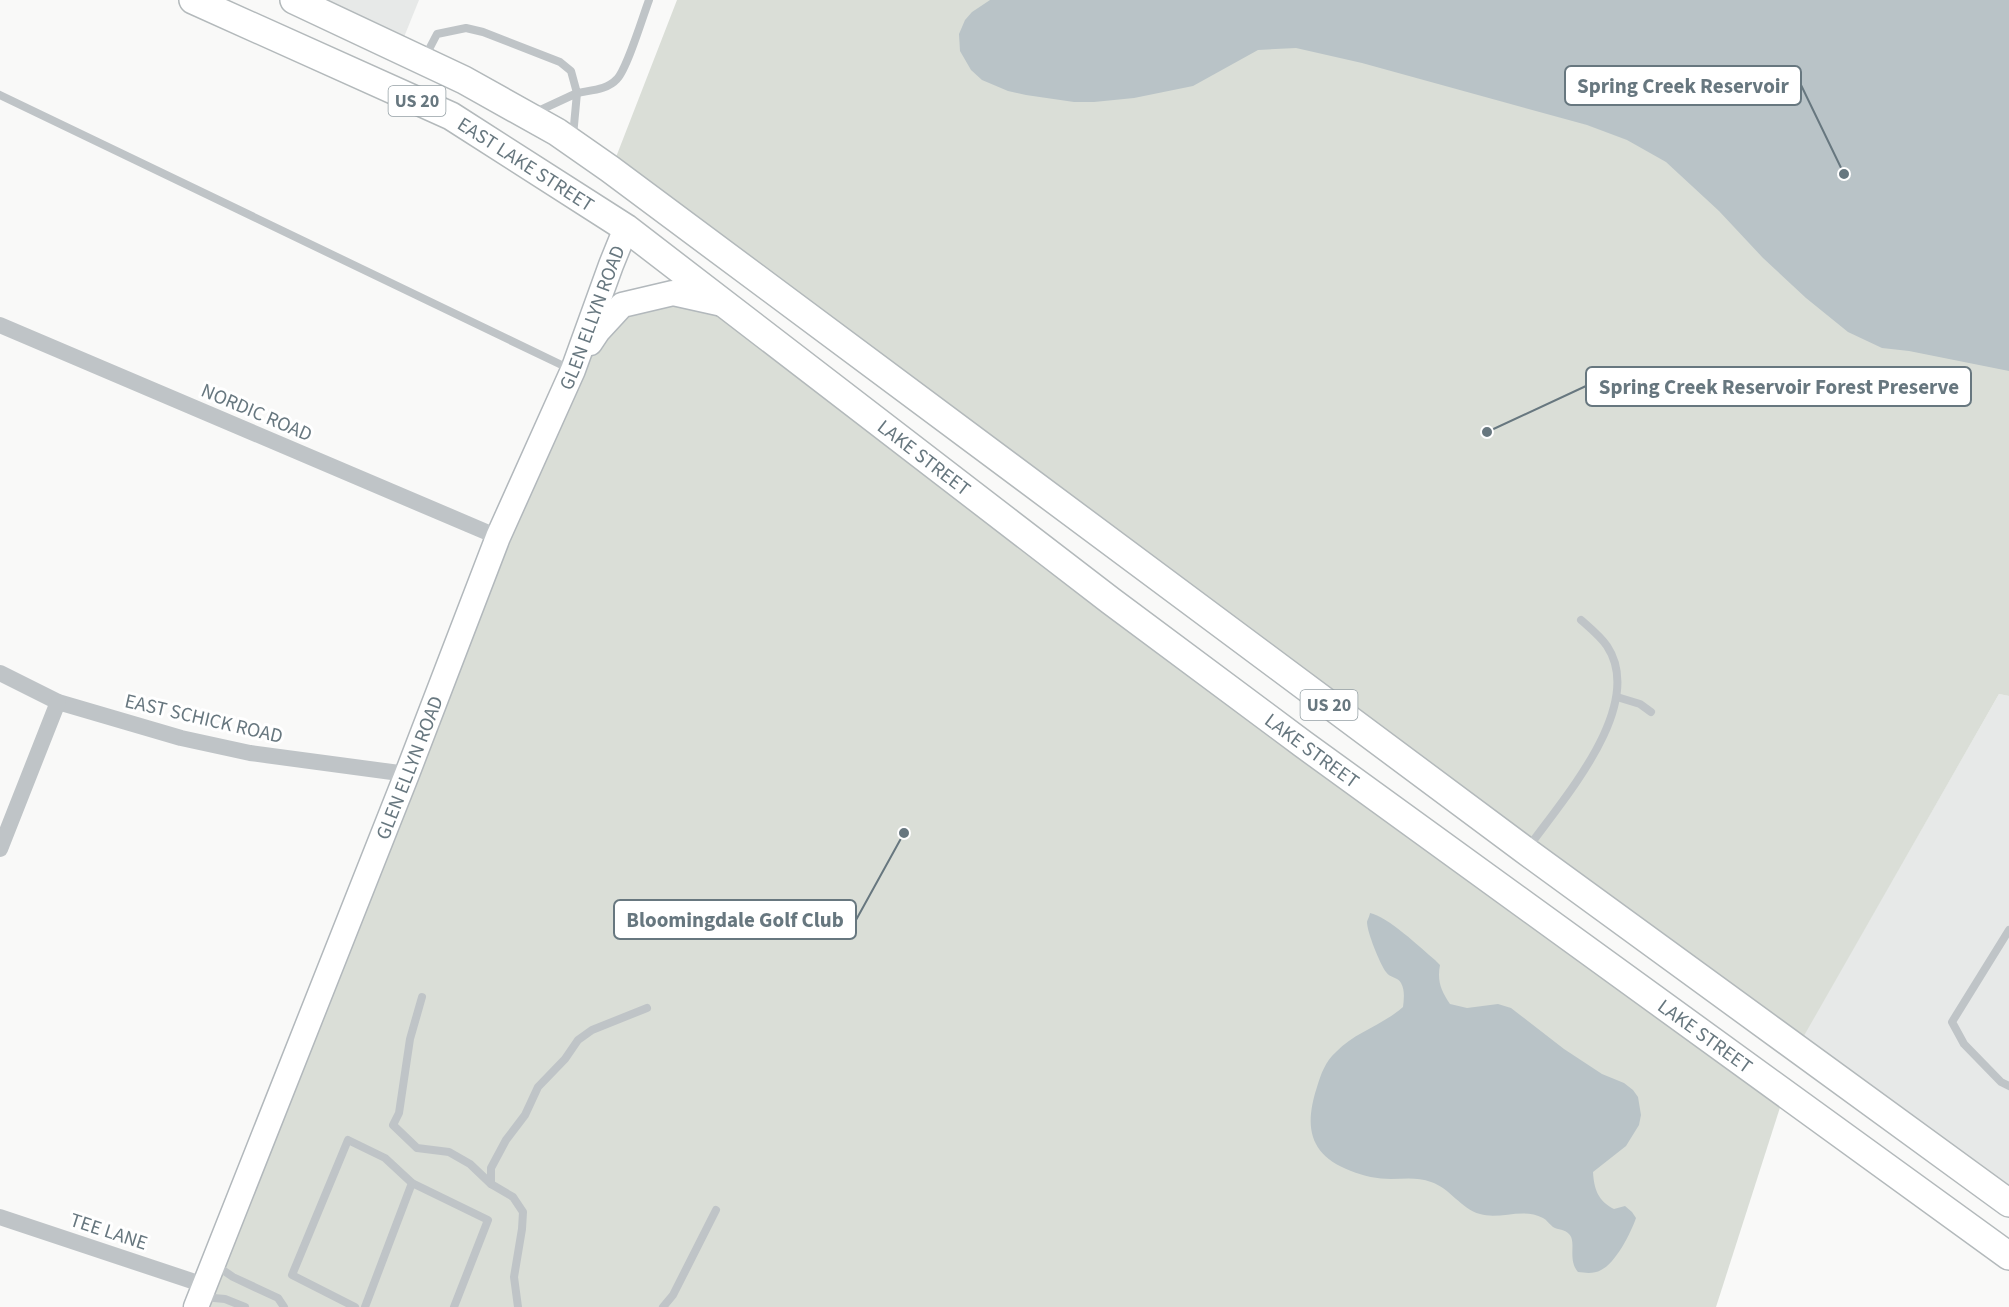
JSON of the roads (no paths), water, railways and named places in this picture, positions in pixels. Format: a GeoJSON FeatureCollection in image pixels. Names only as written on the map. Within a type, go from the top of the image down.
{"type":"FeatureCollection","features":[{"type":"Feature","properties":{"kind":"main road","name":"EAST LAKE STREET"},"geometry":{"type":"LineString","coordinates":[[194,0],[451,116],[626,228]]}},
{"type":"Feature","properties":{"kind":"main road","name":"EAST LAKE STREET"},"geometry":{"type":"LineString","coordinates":[[294,0],[464,80],[529,116],[572,142],[653,202]]}},
{"type":"Feature","properties":{"kind":"main road"},"geometry":{"type":"LineString","coordinates":[[626,228],[653,202]]}},
{"type":"Feature","properties":{"kind":"main road","name":"US 20"},"geometry":{"type":"LineString","coordinates":[[653,202],[1526,851],[2009,1203]]}},
{"type":"Feature","properties":{"kind":"main road","name":"LAKE STREET"},"geometry":{"type":"LineString","coordinates":[[626,228],[1111,601],[1303,744],[2009,1256]]}},
{"type":"Feature","properties":{"kind":"main road"},"geometry":{"type":"LineString","coordinates":[[1500,887],[1526,851]]}},
{"type":"Feature","properties":{"kind":"street","name":"GLEN ELLYN ROAD"},"geometry":{"type":"LineString","coordinates":[[203,1288],[407,774],[498,537],[573,370],[626,228]]}},
{"type":"Feature","properties":{"kind":"street"},"geometry":{"type":"LineString","coordinates":[[573,370],[598,331],[622,305],[673,293],[727,305]]}},
{"type":"Feature","properties":{"kind":"street","name":"NORDIC ROAD"},"geometry":{"type":"LineString","coordinates":[[0,325],[498,537]]}},
{"type":"Feature","properties":{"kind":"street","name":"EAST SCHICK ROAD"},"geometry":{"type":"LineString","coordinates":[[0,673],[58,702],[159,732],[250,753],[407,774]]}},
{"type":"Feature","properties":{"kind":"street"},"geometry":{"type":"LineString","coordinates":[[0,849],[58,702]]}},
{"type":"Feature","properties":{"kind":"street","name":"TEE LANE"},"geometry":{"type":"LineString","coordinates":[[0,1217],[203,1288]]}},
{"type":"Feature","properties":{"kind":"lane"},"geometry":{"type":"LineString","coordinates":[[529,116],[578,93],[604,88],[618,79],[650,0]]}},
{"type":"Feature","properties":{"kind":"lane"},"geometry":{"type":"LineString","coordinates":[[423,60],[437,34],[466,28],[483,32],[560,62],[571,71],[578,93],[572,142]]}},
{"type":"Feature","properties":{"kind":"lane"},"geometry":{"type":"LineString","coordinates":[[0,95],[573,370]]}},
{"type":"Feature","properties":{"kind":"lane"},"geometry":{"type":"LineString","coordinates":[[1526,851],[1590,759],[1610,722],[1617,698],[1618,684],[1615,664],[1608,646],[1581,620]]}},
{"type":"Feature","properties":{"kind":"lane"},"geometry":{"type":"LineString","coordinates":[[1617,698],[1640,704],[1651,712]]}},
{"type":"Feature","properties":{"kind":"lane"},"geometry":{"type":"LineString","coordinates":[[2009,930],[1952,1022],[1964,1044],[2001,1082],[2009,1086]]}},
{"type":"Feature","properties":{"kind":"lane"},"geometry":{"type":"LineString","coordinates":[[422,997],[410,1039],[399,1113],[393,1125],[417,1148],[449,1152],[470,1164],[491,1184],[513,1197],[523,1212],[514,1277],[518,1307]]}},
{"type":"Feature","properties":{"kind":"lane"},"geometry":{"type":"LineString","coordinates":[[491,1184],[491,1168],[506,1140],[525,1115],[538,1087],[565,1059],[578,1040],[592,1030],[646,1008]]}},
{"type":"Feature","properties":{"kind":"lane"},"geometry":{"type":"LineString","coordinates":[[355,1307],[292,1275],[348,1140],[385,1158],[412,1183],[488,1220],[454,1307]]}},
{"type":"Feature","properties":{"kind":"lane"},"geometry":{"type":"LineString","coordinates":[[365,1307],[412,1183]]}},
{"type":"Feature","properties":{"kind":"lane"},"geometry":{"type":"LineString","coordinates":[[663,1307],[673,1296],[716,1210]]}},
{"type":"Feature","properties":{"kind":"lane"},"geometry":{"type":"LineString","coordinates":[[203,1288],[233,1277],[278,1298],[284,1307]]}},
{"type":"Feature","properties":{"kind":"lane"},"geometry":{"type":"LineString","coordinates":[[203,1288],[245,1307]]}},
{"type":"Feature","properties":{"kind":"place","name":"Spring Creek Reservoir"},"geometry":{"type":"Point","coordinates":[1844,174]}},
{"type":"Feature","properties":{"kind":"place","name":"Spring Creek Reservoir Forest Preserve"},"geometry":{"type":"Point","coordinates":[1487,432]}},
{"type":"Feature","properties":{"kind":"place","name":"Bloomingdale Golf Club"},"geometry":{"type":"Point","coordinates":[904,833]}}]}
